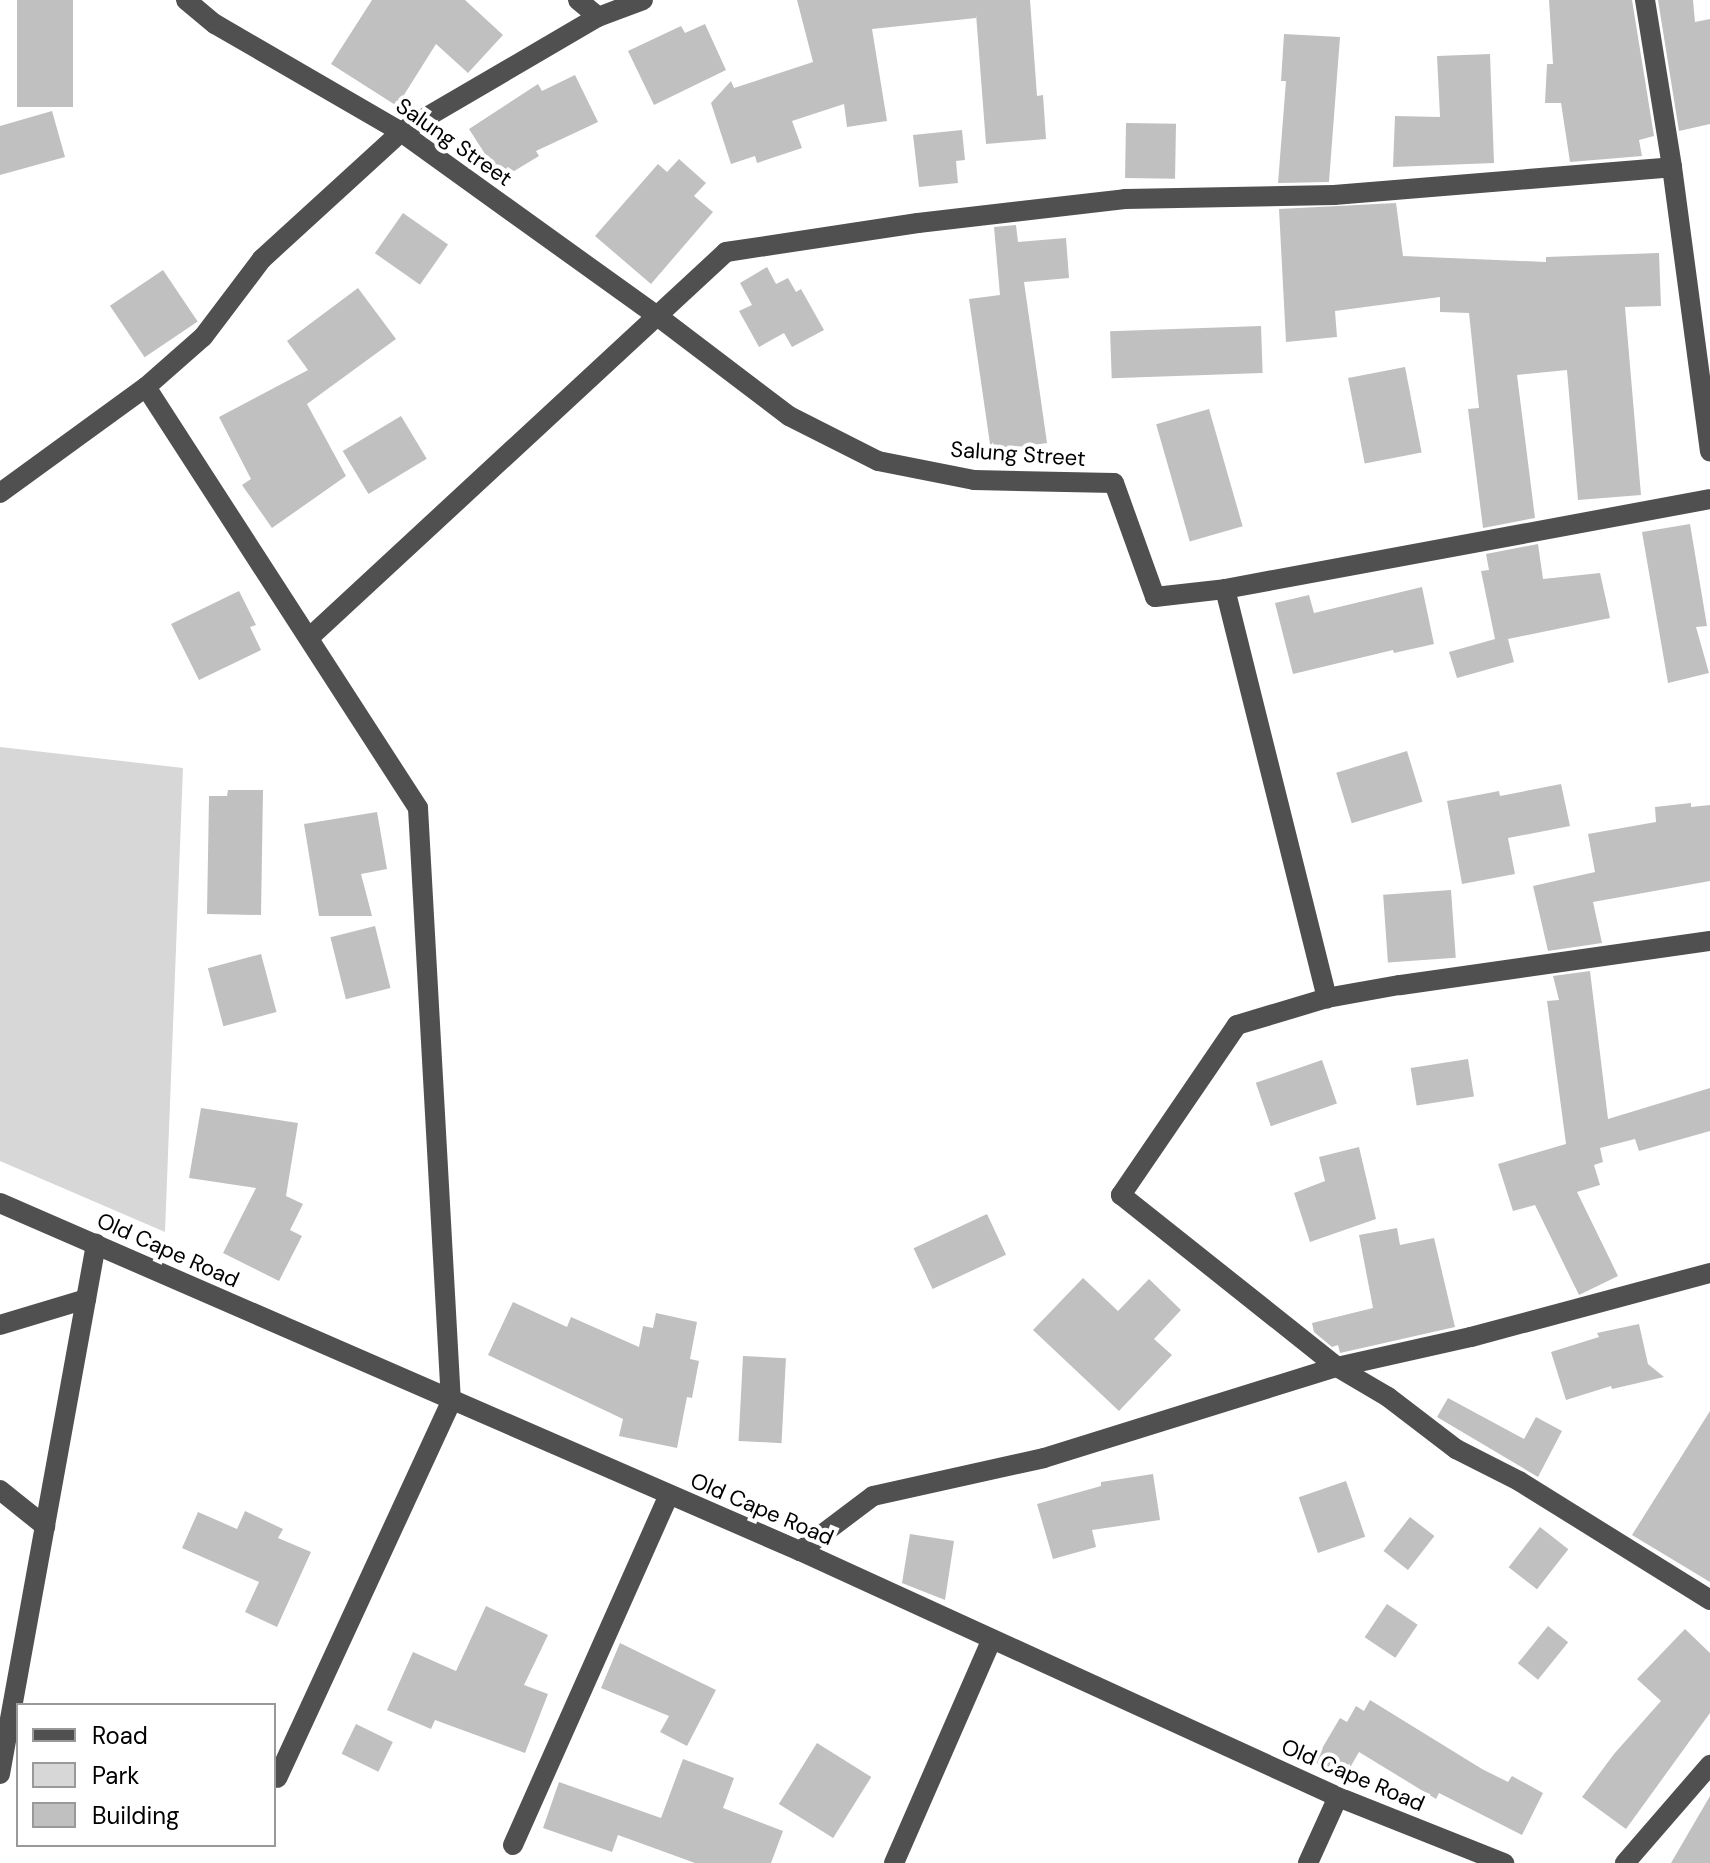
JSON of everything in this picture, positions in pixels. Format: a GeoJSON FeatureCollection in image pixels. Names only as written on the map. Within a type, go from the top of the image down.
{"type":"FeatureCollection","features":[{"type":"Feature","properties":{"kind":"street","name":"Salung Street"},"geometry":{"type":"LineString","coordinates":[[186,0],[215,24],[401,132],[656,315],[789,416],[878,461],[974,480],[1114,483],[1155,597],[1225,589],[1710,499]]}},
{"type":"Feature","properties":{"kind":"street"},"geometry":{"type":"LineString","coordinates":[[578,0],[598,17]]}},
{"type":"Feature","properties":{"kind":"street"},"geometry":{"type":"LineString","coordinates":[[0,493],[146,387],[203,337],[262,259],[401,132],[598,17],[643,0]]}},
{"type":"Feature","properties":{"kind":"street"},"geometry":{"type":"LineString","coordinates":[[1645,0],[1672,167],[1710,451]]}},
{"type":"Feature","properties":{"kind":"street"},"geometry":{"type":"LineString","coordinates":[[310,637],[726,252],[918,223],[1125,199],[1334,195],[1672,167]]}},
{"type":"Feature","properties":{"kind":"street"},"geometry":{"type":"LineString","coordinates":[[146,387],[418,808],[451,1402],[277,1778]]}},
{"type":"Feature","properties":{"kind":"street"},"geometry":{"type":"LineString","coordinates":[[1225,589],[1327,998]]}},
{"type":"Feature","properties":{"kind":"street"},"geometry":{"type":"LineString","coordinates":[[1710,941],[1399,985],[1327,998],[1237,1025],[1121,1195],[1337,1367],[1388,1397],[1456,1449],[1519,1481],[1710,1600]]}},
{"type":"Feature","properties":{"kind":"street","name":"Old Cape Road"},"geometry":{"type":"LineString","coordinates":[[0,1203],[451,1402],[800,1551],[1338,1797],[1504,1863]]}},
{"type":"Feature","properties":{"kind":"street"},"geometry":{"type":"LineString","coordinates":[[0,1774],[96,1244]]}},
{"type":"Feature","properties":{"kind":"street"},"geometry":{"type":"LineString","coordinates":[[800,1551],[873,1496],[1044,1458],[1337,1367],[1471,1337],[1710,1273]]}},
{"type":"Feature","properties":{"kind":"street"},"geometry":{"type":"LineString","coordinates":[[0,1325],[86,1299]]}},
{"type":"Feature","properties":{"kind":"street"},"geometry":{"type":"LineString","coordinates":[[0,1490],[45,1526]]}},
{"type":"Feature","properties":{"kind":"street"},"geometry":{"type":"LineString","coordinates":[[513,1845],[669,1495]]}},
{"type":"Feature","properties":{"kind":"street"},"geometry":{"type":"LineString","coordinates":[[894,1863],[992,1639]]}},
{"type":"Feature","properties":{"kind":"street"},"geometry":{"type":"LineString","coordinates":[[1625,1863],[1710,1765]]}},
{"type":"Feature","properties":{"kind":"street"},"geometry":{"type":"LineString","coordinates":[[1308,1863],[1338,1797]]}},
{"type":"Feature","properties":{"kind":"green space"},"geometry":{"type":"Polygon","coordinates":[[[0,747],[183,768],[165,1232],[0,1161],[0,747]]]}},
{"type":"Feature","properties":{"kind":"building"},"geometry":{"type":"Polygon","coordinates":[[[17,0],[73,0],[73,107],[17,107],[17,0]]]}},
{"type":"Feature","properties":{"kind":"building"},"geometry":{"type":"Polygon","coordinates":[[[372,0],[465,0],[503,35],[468,73],[436,44],[397,106],[331,64],[372,0]]]}},
{"type":"Feature","properties":{"kind":"building"},"geometry":{"type":"Polygon","coordinates":[[[797,0],[1030,0],[1037,96],[1043,95],[1046,139],[986,144],[976,14],[976,18],[872,29],[887,121],[847,127],[844,104],[792,121],[802,148],[757,163],[755,156],[731,164],[711,103],[731,81],[734,88],[813,62],[797,0]]]}},
{"type":"Feature","properties":{"kind":"building"},"geometry":{"type":"Polygon","coordinates":[[[1549,0],[1632,0],[1654,136],[1639,140],[1642,156],[1570,162],[1561,103],[1545,103],[1547,64],[1553,64],[1549,0]]]}},
{"type":"Feature","properties":{"kind":"building"},"geometry":{"type":"Polygon","coordinates":[[[1658,0],[1693,0],[1695,22],[1710,19],[1710,124],[1679,131],[1658,0]]]}},
{"type":"Feature","properties":{"kind":"building"},"geometry":{"type":"Polygon","coordinates":[[[705,24],[726,70],[654,105],[628,51],[681,26],[685,33],[705,24]]]}},
{"type":"Feature","properties":{"kind":"building"},"geometry":{"type":"Polygon","coordinates":[[[1284,34],[1340,37],[1329,182],[1278,183],[1286,81],[1281,81],[1284,34]]]}},
{"type":"Feature","properties":{"kind":"building"},"geometry":{"type":"Polygon","coordinates":[[[1490,54],[1494,163],[1393,167],[1395,116],[1440,117],[1437,56],[1490,54]]]}},
{"type":"Feature","properties":{"kind":"building"},"geometry":{"type":"Polygon","coordinates":[[[575,75],[598,122],[536,151],[539,156],[501,179],[469,129],[538,84],[542,91],[575,75]]]}},
{"type":"Feature","properties":{"kind":"building"},"geometry":{"type":"Polygon","coordinates":[[[52,111],[65,157],[0,175],[0,126],[52,111]]]}},
{"type":"Feature","properties":{"kind":"building"},"geometry":{"type":"Polygon","coordinates":[[[1126,123],[1176,124],[1175,179],[1125,178],[1126,123]]]}},
{"type":"Feature","properties":{"kind":"building"},"geometry":{"type":"Polygon","coordinates":[[[962,130],[965,160],[956,161],[958,183],[919,187],[913,135],[962,130]]]}},
{"type":"Feature","properties":{"kind":"building"},"geometry":{"type":"Polygon","coordinates":[[[679,159],[706,183],[694,196],[713,212],[651,284],[595,236],[658,164],[667,172],[679,159]]]}},
{"type":"Feature","properties":{"kind":"building"},"geometry":{"type":"Polygon","coordinates":[[[1396,203],[1403,256],[1546,262],[1546,257],[1659,253],[1661,306],[1625,307],[1641,495],[1578,500],[1567,370],[1517,375],[1535,518],[1483,528],[1468,409],[1479,408],[1469,313],[1440,312],[1440,297],[1335,311],[1337,337],[1286,342],[1279,209],[1396,203]]]}},
{"type":"Feature","properties":{"kind":"building"},"geometry":{"type":"Polygon","coordinates":[[[403,213],[448,245],[420,285],[375,253],[403,213]]]}},
{"type":"Feature","properties":{"kind":"building"},"geometry":{"type":"Polygon","coordinates":[[[1016,225],[1018,242],[1066,238],[1069,278],[1024,282],[1047,443],[991,451],[969,299],[1000,295],[994,227],[1016,225]]]}},
{"type":"Feature","properties":{"kind":"building"},"geometry":{"type":"Polygon","coordinates":[[[767,267],[776,284],[788,278],[796,292],[801,289],[824,330],[792,347],[784,333],[759,347],[739,311],[752,305],[740,283],[767,267]]]}},
{"type":"Feature","properties":{"kind":"building"},"geometry":{"type":"Polygon","coordinates":[[[163,270],[198,321],[145,357],[110,306],[163,270]]]}},
{"type":"Feature","properties":{"kind":"building"},"geometry":{"type":"Polygon","coordinates":[[[358,288],[396,339],[307,404],[346,476],[272,528],[242,485],[251,479],[219,417],[308,370],[287,341],[358,288]]]}},
{"type":"Feature","properties":{"kind":"building"},"geometry":{"type":"Polygon","coordinates":[[[1261,326],[1263,373],[1112,378],[1110,331],[1261,326]]]}},
{"type":"Feature","properties":{"kind":"building"},"geometry":{"type":"Polygon","coordinates":[[[1405,367],[1422,452],[1365,463],[1348,378],[1405,367]]]}},
{"type":"Feature","properties":{"kind":"building"},"geometry":{"type":"Polygon","coordinates":[[[1209,409],[1243,526],[1190,541],[1156,424],[1209,409]]]}},
{"type":"Feature","properties":{"kind":"building"},"geometry":{"type":"Polygon","coordinates":[[[401,416],[427,459],[368,494],[343,451],[401,416]]]}},
{"type":"Feature","properties":{"kind":"building"},"geometry":{"type":"Polygon","coordinates":[[[1690,524],[1707,626],[1696,627],[1709,673],[1668,683],[1642,532],[1690,524]]]}},
{"type":"Feature","properties":{"kind":"building"},"geometry":{"type":"Polygon","coordinates":[[[1538,544],[1543,579],[1600,573],[1610,618],[1508,639],[1514,662],[1457,678],[1449,652],[1495,639],[1481,571],[1489,570],[1486,554],[1538,544]]]}},
{"type":"Feature","properties":{"kind":"building"},"geometry":{"type":"Polygon","coordinates":[[[1422,587],[1434,644],[1394,653],[1393,650],[1293,674],[1275,603],[1309,595],[1314,613],[1422,587]]]}},
{"type":"Feature","properties":{"kind":"building"},"geometry":{"type":"Polygon","coordinates":[[[239,591],[256,625],[250,627],[261,650],[199,680],[171,624],[239,591]]]}},
{"type":"Feature","properties":{"kind":"building"},"geometry":{"type":"Polygon","coordinates":[[[1407,751],[1422,802],[1352,823],[1336,773],[1407,751]]]}},
{"type":"Feature","properties":{"kind":"building"},"geometry":{"type":"Polygon","coordinates":[[[1561,784],[1570,826],[1508,838],[1515,874],[1462,884],[1447,801],[1499,791],[1500,796],[1561,784]]]}},
{"type":"Feature","properties":{"kind":"building"},"geometry":{"type":"Polygon","coordinates":[[[228,790],[263,790],[261,915],[207,914],[209,796],[227,796],[228,790]]]}},
{"type":"Feature","properties":{"kind":"building"},"geometry":{"type":"Polygon","coordinates":[[[1691,803],[1691,807],[1710,805],[1710,881],[1593,902],[1602,943],[1548,951],[1533,886],[1595,872],[1588,834],[1656,822],[1655,807],[1691,803]]]}},
{"type":"Feature","properties":{"kind":"building"},"geometry":{"type":"Polygon","coordinates":[[[377,812],[387,869],[361,874],[372,916],[319,916],[304,824],[377,812]]]}},
{"type":"Feature","properties":{"kind":"building"},"geometry":{"type":"Polygon","coordinates":[[[1451,890],[1456,958],[1388,963],[1383,895],[1451,890]]]}},
{"type":"Feature","properties":{"kind":"building"},"geometry":{"type":"Polygon","coordinates":[[[375,926],[390,988],[346,999],[330,937],[375,926]]]}},
{"type":"Feature","properties":{"kind":"building"},"geometry":{"type":"Polygon","coordinates":[[[261,954],[277,1012],[223,1026],[208,968],[261,954]]]}},
{"type":"Feature","properties":{"kind":"building"},"geometry":{"type":"Polygon","coordinates":[[[1590,971],[1608,1119],[1710,1088],[1710,1131],[1639,1151],[1635,1139],[1600,1148],[1603,1162],[1594,1165],[1600,1185],[1577,1192],[1618,1276],[1579,1295],[1535,1205],[1513,1211],[1498,1164],[1566,1144],[1547,1001],[1559,1000],[1553,976],[1590,971]]]}},
{"type":"Feature","properties":{"kind":"building"},"geometry":{"type":"Polygon","coordinates":[[[1468,1059],[1474,1097],[1417,1106],[1411,1068],[1468,1059]]]}},
{"type":"Feature","properties":{"kind":"building"},"geometry":{"type":"Polygon","coordinates":[[[1322,1060],[1337,1103],[1271,1126],[1256,1083],[1322,1060]]]}},
{"type":"Feature","properties":{"kind":"building"},"geometry":{"type":"Polygon","coordinates":[[[201,1108],[298,1123],[286,1196],[303,1204],[290,1230],[302,1236],[279,1281],[223,1253],[256,1188],[189,1178],[201,1108]]]}},
{"type":"Feature","properties":{"kind":"building"},"geometry":{"type":"Polygon","coordinates":[[[1359,1147],[1376,1219],[1310,1242],[1294,1193],[1325,1181],[1319,1157],[1359,1147]]]}},
{"type":"Feature","properties":{"kind":"building"},"geometry":{"type":"Polygon","coordinates":[[[987,1214],[1006,1255],[933,1289],[914,1248],[987,1214]]]}},
{"type":"Feature","properties":{"kind":"building"},"geometry":{"type":"Polygon","coordinates":[[[1397,1228],[1400,1245],[1434,1238],[1455,1327],[1340,1353],[1338,1345],[1332,1347],[1314,1332],[1312,1323],[1373,1308],[1359,1235],[1397,1228]]]}},
{"type":"Feature","properties":{"kind":"building"},"geometry":{"type":"Polygon","coordinates":[[[1083,1278],[1118,1311],[1149,1279],[1181,1310],[1154,1339],[1172,1355],[1119,1411],[1033,1330],[1083,1278]]]}},
{"type":"Feature","properties":{"kind":"building"},"geometry":{"type":"Polygon","coordinates":[[[513,1302],[567,1327],[571,1317],[639,1347],[643,1326],[653,1328],[656,1313],[697,1322],[690,1359],[699,1361],[692,1398],[687,1397],[677,1448],[619,1436],[623,1419],[488,1355],[513,1302]]]}},
{"type":"Feature","properties":{"kind":"building"},"geometry":{"type":"Polygon","coordinates":[[[1639,1324],[1648,1364],[1664,1377],[1612,1389],[1611,1386],[1566,1400],[1551,1352],[1599,1337],[1597,1333],[1639,1324]]]}},
{"type":"Feature","properties":{"kind":"building"},"geometry":{"type":"Polygon","coordinates":[[[743,1356],[786,1358],[781,1443],[739,1441],[743,1356]]]}},
{"type":"Feature","properties":{"kind":"building"},"geometry":{"type":"Polygon","coordinates":[[[1448,1398],[1524,1439],[1536,1417],[1562,1431],[1538,1477],[1437,1417],[1448,1398]]]}},
{"type":"Feature","properties":{"kind":"building"},"geometry":{"type":"Polygon","coordinates":[[[1710,1411],[1710,1582],[1632,1535],[1710,1411]]]}},
{"type":"Feature","properties":{"kind":"building"},"geometry":{"type":"Polygon","coordinates":[[[1153,1474],[1160,1520],[1092,1530],[1096,1547],[1053,1559],[1037,1504],[1101,1486],[1101,1482],[1153,1474]]]}},
{"type":"Feature","properties":{"kind":"building"},"geometry":{"type":"Polygon","coordinates":[[[1346,1481],[1365,1537],[1318,1553],[1299,1497],[1346,1481]]]}},
{"type":"Feature","properties":{"kind":"building"},"geometry":{"type":"Polygon","coordinates":[[[245,1511],[283,1529],[278,1538],[311,1552],[277,1627],[245,1612],[259,1582],[182,1548],[198,1512],[237,1529],[245,1511]]]}},
{"type":"Feature","properties":{"kind":"building"},"geometry":{"type":"Polygon","coordinates":[[[1410,1517],[1434,1536],[1408,1570],[1384,1551],[1410,1517]]]}},
{"type":"Feature","properties":{"kind":"building"},"geometry":{"type":"Polygon","coordinates":[[[1540,1527],[1568,1549],[1537,1589],[1509,1567],[1540,1527]]]}},
{"type":"Feature","properties":{"kind":"building"},"geometry":{"type":"Polygon","coordinates":[[[910,1534],[954,1541],[945,1600],[902,1583],[910,1534]]]}},
{"type":"Feature","properties":{"kind":"building"},"geometry":{"type":"Polygon","coordinates":[[[1387,1604],[1418,1625],[1395,1658],[1365,1637],[1387,1604]]]}},
{"type":"Feature","properties":{"kind":"building"},"geometry":{"type":"Polygon","coordinates":[[[486,1606],[548,1635],[524,1685],[548,1694],[525,1753],[435,1720],[431,1729],[387,1710],[413,1652],[456,1671],[486,1606]]]}},
{"type":"Feature","properties":{"kind":"building"},"geometry":{"type":"Polygon","coordinates":[[[1548,1626],[1568,1642],[1538,1680],[1518,1663],[1548,1626]]]}},
{"type":"Feature","properties":{"kind":"building"},"geometry":{"type":"Polygon","coordinates":[[[1685,1629],[1710,1653],[1710,1713],[1626,1829],[1582,1797],[1614,1754],[1661,1701],[1637,1679],[1685,1629]]]}},
{"type":"Feature","properties":{"kind":"building"},"geometry":{"type":"Polygon","coordinates":[[[620,1643],[716,1690],[687,1746],[660,1732],[669,1716],[601,1688],[620,1643]]]}},
{"type":"Feature","properties":{"kind":"building"},"geometry":{"type":"Polygon","coordinates":[[[1370,1700],[1482,1769],[1508,1782],[1512,1776],[1543,1793],[1522,1835],[1439,1793],[1436,1799],[1359,1752],[1344,1778],[1314,1762],[1340,1718],[1347,1722],[1356,1706],[1364,1711],[1370,1700]]]}},
{"type":"Feature","properties":{"kind":"building"},"geometry":{"type":"Polygon","coordinates":[[[356,1724],[393,1742],[378,1772],[342,1754],[356,1724]]]}},
{"type":"Feature","properties":{"kind":"building"},"geometry":{"type":"Polygon","coordinates":[[[817,1743],[871,1777],[833,1838],[779,1804],[817,1743]]]}},
{"type":"Feature","properties":{"kind":"building"},"geometry":{"type":"Polygon","coordinates":[[[683,1759],[734,1778],[723,1808],[783,1831],[771,1863],[695,1863],[618,1835],[612,1852],[543,1828],[559,1782],[661,1818],[683,1759]]]}},
{"type":"Feature","properties":{"kind":"building"},"geometry":{"type":"Polygon","coordinates":[[[1710,1796],[1710,1863],[1671,1863],[1710,1796]]]}}]}
